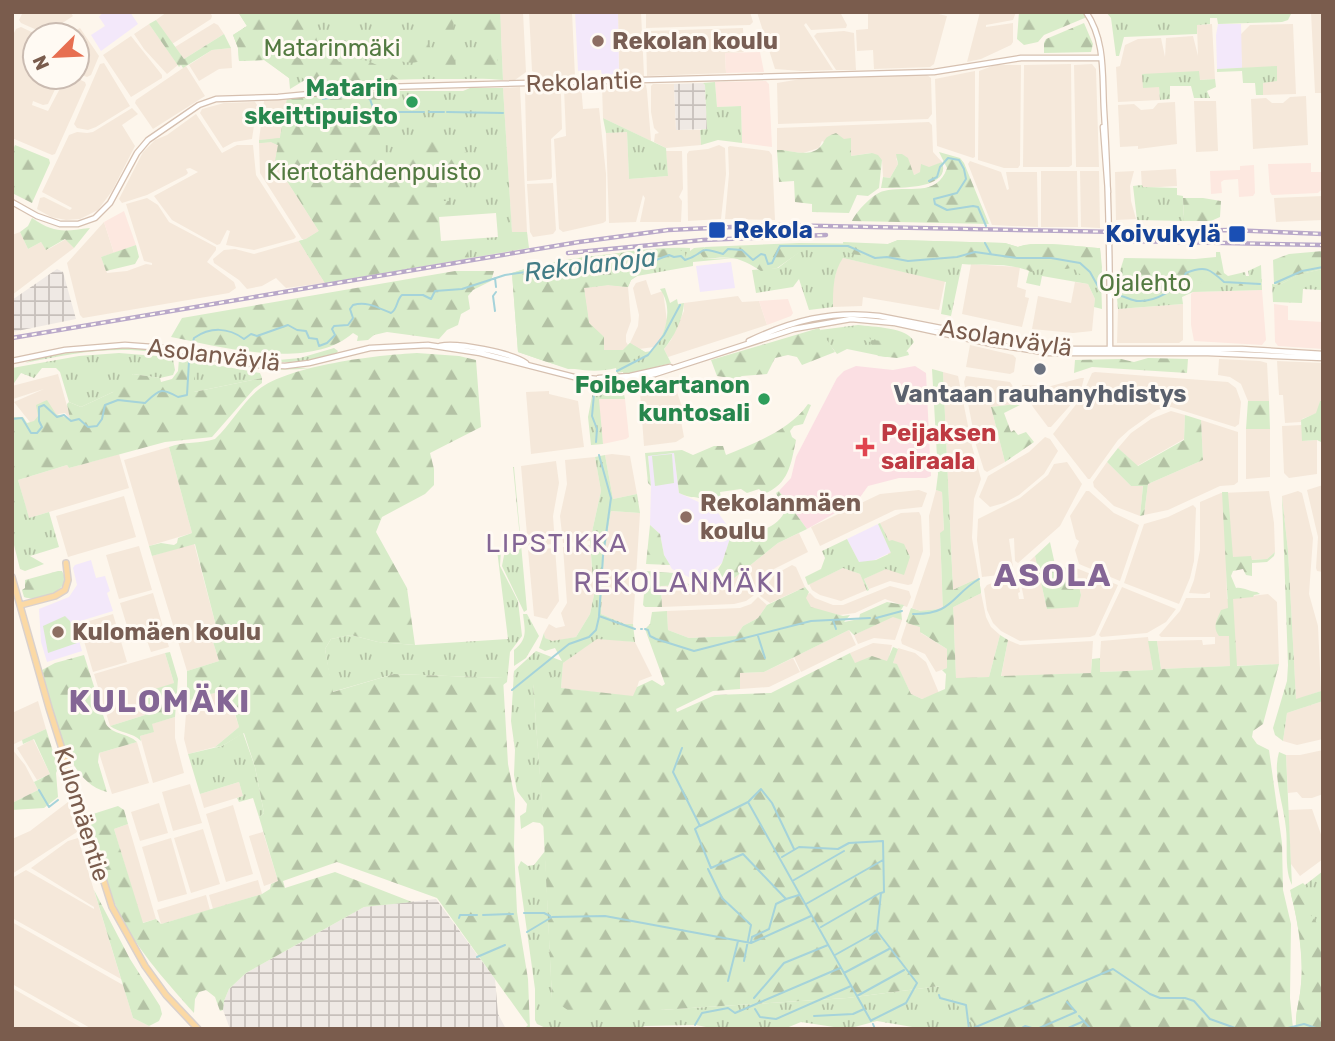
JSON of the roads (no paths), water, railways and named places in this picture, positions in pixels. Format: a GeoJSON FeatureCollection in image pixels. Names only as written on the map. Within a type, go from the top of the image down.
{"type":"FeatureCollection","features":[{"type":"Feature","properties":{"kind":"main road"},"geometry":{"type":"LineString","coordinates":[[1086,12],[1099,37],[1109,171],[1110,352]]}},
{"type":"Feature","properties":{"kind":"main road","name":"Rekolantie"},"geometry":{"type":"LineString","coordinates":[[12,202],[60,224],[78,224],[99,215],[112,200],[137,153],[148,140],[199,105],[216,99],[278,97],[383,87],[930,72],[951,71],[1021,58],[1101,58]]}},
{"type":"Feature","properties":{"kind":"main road","name":"Asolanväylä"},"geometry":{"type":"LineString","coordinates":[[12,359],[88,347],[125,345],[166,348],[272,366],[309,363],[382,346],[439,346],[527,364],[569,377],[629,380],[739,346],[801,321],[851,314],[879,316],[1041,348],[1110,352],[1242,349],[1323,356]]}},
{"type":"Feature","properties":{"kind":"main road"},"geometry":{"type":"LineString","coordinates":[[21,605],[55,596],[65,590],[68,580],[66,563]]}},
{"type":"Feature","properties":{"kind":"main road","name":"Kulomäentie"},"geometry":{"type":"LineString","coordinates":[[12,577],[49,708],[112,907],[145,966],[166,995],[198,1029]]}},
{"type":"Feature","properties":{"kind":"waterway"},"geometry":{"type":"LineString","coordinates":[[323,99],[368,93],[374,111],[390,113]]}},
{"type":"Feature","properties":{"kind":"waterway"},"geometry":{"type":"LineString","coordinates":[[395,112],[424,112]]}},
{"type":"Feature","properties":{"kind":"waterway"},"geometry":{"type":"LineString","coordinates":[[429,112],[444,112]]}},
{"type":"Feature","properties":{"kind":"waterway"},"geometry":{"type":"LineString","coordinates":[[447,112],[503,113]]}},
{"type":"Feature","properties":{"kind":"waterway"},"geometry":{"type":"LineString","coordinates":[[929,181],[937,177],[940,167],[948,158],[959,160],[966,179],[957,193],[934,199],[935,204],[947,210],[978,207],[986,226]]}},
{"type":"Feature","properties":{"kind":"waterway"},"geometry":{"type":"LineString","coordinates":[[985,243],[991,254]]}},
{"type":"Feature","properties":{"kind":"waterway","name":"Rekolanoja"},"geometry":{"type":"LineString","coordinates":[[192,346],[194,338],[213,330],[232,332],[244,339],[251,334],[257,336],[288,325],[306,331],[309,338],[317,339],[319,346],[335,335],[332,329],[334,326],[348,325],[353,318],[350,309],[353,305],[368,304],[391,313],[402,295],[423,295],[431,299],[435,291],[462,289],[505,275],[632,257],[642,259],[649,256],[656,260],[669,255],[681,256],[685,260],[704,250],[723,254],[728,249],[742,250],[753,260],[761,254],[765,255],[768,264],[772,263],[780,246],[848,246],[875,258],[908,261],[957,257],[975,252],[1017,258],[1051,258],[1080,263],[1090,272],[1100,290]]}},
{"type":"Feature","properties":{"kind":"waterway","name":"Rekolanoja"},"geometry":{"type":"LineString","coordinates":[[1275,283],[1302,271],[1323,267]]}},
{"type":"Feature","properties":{"kind":"waterway","name":"Rekolanoja"},"geometry":{"type":"LineString","coordinates":[[1121,296],[1136,301],[1152,299],[1172,289],[1186,273],[1198,269],[1211,271],[1224,282],[1260,284]]}},
{"type":"Feature","properties":{"kind":"waterway"},"geometry":{"type":"LineString","coordinates":[[495,278],[496,287]]}},
{"type":"Feature","properties":{"kind":"waterway"},"geometry":{"type":"LineString","coordinates":[[495,311],[493,296],[496,292]]}},
{"type":"Feature","properties":{"kind":"waterway"},"geometry":{"type":"LineString","coordinates":[[617,371],[648,355],[664,335],[680,305]]}},
{"type":"Feature","properties":{"kind":"waterway","name":"Rekolanoja"},"geometry":{"type":"LineString","coordinates":[[12,419],[22,418],[31,433],[37,433],[42,427],[39,407],[44,405],[57,417],[64,415],[71,421],[79,419],[88,427],[97,426],[102,419],[105,405],[118,400],[145,403],[160,391],[178,397],[187,395],[189,361]]}},
{"type":"Feature","properties":{"kind":"waterway"},"geometry":{"type":"LineString","coordinates":[[596,442],[597,429],[592,416],[594,394],[596,391],[619,392]]}},
{"type":"Feature","properties":{"kind":"waterway"},"geometry":{"type":"LineString","coordinates":[[599,455],[611,498],[599,616],[635,629]]}},
{"type":"Feature","properties":{"kind":"waterway"},"geometry":{"type":"LineString","coordinates":[[913,614],[944,608],[979,579]]}},
{"type":"Feature","properties":{"kind":"waterway"},"geometry":{"type":"LineString","coordinates":[[876,618],[902,611]]}},
{"type":"Feature","properties":{"kind":"waterway"},"geometry":{"type":"LineString","coordinates":[[512,690],[569,644],[589,637],[596,630],[599,617]]}},
{"type":"Feature","properties":{"kind":"waterway"},"geometry":{"type":"LineString","coordinates":[[645,629],[656,639],[694,651],[811,621],[870,618]]}},
{"type":"Feature","properties":{"kind":"waterway"},"geometry":{"type":"LineString","coordinates":[[833,620],[836,629]]}},
{"type":"Feature","properties":{"kind":"waterway"},"geometry":{"type":"LineString","coordinates":[[758,636],[765,658]]}},
{"type":"Feature","properties":{"kind":"waterway"},"geometry":{"type":"LineString","coordinates":[[682,748],[673,772],[700,826],[748,802],[871,1021]]}},
{"type":"Feature","properties":{"kind":"waterway"},"geometry":{"type":"LineString","coordinates":[[749,801],[761,789],[772,803],[794,849]]}},
{"type":"Feature","properties":{"kind":"waterway"},"geometry":{"type":"LineString","coordinates":[[39,790],[49,807],[58,800]]}},
{"type":"Feature","properties":{"kind":"waterway"},"geometry":{"type":"LineString","coordinates":[[699,826],[695,829],[711,868],[743,854],[786,899],[799,895]]}},
{"type":"Feature","properties":{"kind":"waterway"},"geometry":{"type":"LineString","coordinates":[[782,857],[799,847],[838,849],[849,843],[883,841],[884,892],[881,893],[877,931],[917,983],[906,1003],[872,1020]]}},
{"type":"Feature","properties":{"kind":"waterway"},"geometry":{"type":"LineString","coordinates":[[794,880],[844,851]]}},
{"type":"Feature","properties":{"kind":"waterway"},"geometry":{"type":"LineString","coordinates":[[806,904],[883,860]]}},
{"type":"Feature","properties":{"kind":"waterway"},"geometry":{"type":"LineString","coordinates":[[708,869],[722,898],[751,925],[744,961]]}},
{"type":"Feature","properties":{"kind":"waterway"},"geometry":{"type":"LineString","coordinates":[[821,927],[880,893]]}},
{"type":"Feature","properties":{"kind":"waterway"},"geometry":{"type":"LineString","coordinates":[[751,942],[752,937],[769,929],[776,904],[786,899]]}},
{"type":"Feature","properties":{"kind":"waterway"},"geometry":{"type":"LineString","coordinates":[[524,913],[544,913],[550,916]]}},
{"type":"Feature","properties":{"kind":"waterway"},"geometry":{"type":"LineString","coordinates":[[483,915],[513,914]]}},
{"type":"Feature","properties":{"kind":"waterway"},"geometry":{"type":"LineString","coordinates":[[459,918],[460,915],[477,915]]}},
{"type":"Feature","properties":{"kind":"waterway"},"geometry":{"type":"LineString","coordinates":[[527,932],[552,917],[605,916],[751,943],[811,916]]}},
{"type":"Feature","properties":{"kind":"waterway"},"geometry":{"type":"LineString","coordinates":[[835,955],[876,932]]}},
{"type":"Feature","properties":{"kind":"waterway"},"geometry":{"type":"LineString","coordinates":[[728,981],[738,941]]}},
{"type":"Feature","properties":{"kind":"waterway"},"geometry":{"type":"LineString","coordinates":[[477,957],[505,945]]}},
{"type":"Feature","properties":{"kind":"waterway"},"geometry":{"type":"LineString","coordinates":[[754,998],[784,963],[828,945]]}},
{"type":"Feature","properties":{"kind":"waterway"},"geometry":{"type":"LineString","coordinates":[[844,973],[889,949]]}},
{"type":"Feature","properties":{"kind":"waterway"},"geometry":{"type":"LineString","coordinates":[[695,1025],[702,1013],[728,1008],[735,1013],[840,968]]}},
{"type":"Feature","properties":{"kind":"waterway"},"geometry":{"type":"LineString","coordinates":[[971,1029],[1113,969],[1150,994],[1160,998],[1185,998],[1194,1001],[1210,1019],[1238,1029]]}},
{"type":"Feature","properties":{"kind":"waterway"},"geometry":{"type":"LineString","coordinates":[[857,996],[904,970]]}},
{"type":"Feature","properties":{"kind":"waterway"},"geometry":{"type":"LineString","coordinates":[[755,1009],[760,1017],[776,1019],[851,986]]}},
{"type":"Feature","properties":{"kind":"waterway"},"geometry":{"type":"LineString","coordinates":[[939,995],[940,998],[966,1005],[969,1029]]}},
{"type":"Feature","properties":{"kind":"waterway"},"geometry":{"type":"LineString","coordinates":[[1067,1002],[1076,1012]]}},
{"type":"Feature","properties":{"kind":"waterway"},"geometry":{"type":"LineString","coordinates":[[814,1016],[853,1014],[864,1009]]}},
{"type":"Feature","properties":{"kind":"waterway"},"geometry":{"type":"LineString","coordinates":[[1037,1029],[1076,1012]]}},
{"type":"Feature","properties":{"kind":"waterway"},"geometry":{"type":"LineString","coordinates":[[1079,1016],[1091,1029]]}},
{"type":"Feature","properties":{"kind":"waterway"},"geometry":{"type":"LineString","coordinates":[[1066,1029],[1084,1021]]}},
{"type":"Feature","properties":{"kind":"waterway"},"geometry":{"type":"LineString","coordinates":[[873,1024],[875,1029]]}},
{"type":"Feature","properties":{"kind":"waterway"},"geometry":{"type":"LineString","coordinates":[[1284,1029],[1304,1024],[1319,1029]]}},
{"type":"Feature","properties":{"kind":"waterway"},"geometry":{"type":"LineString","coordinates":[[1020,1029],[1025,1026],[1035,1029]]}},
{"type":"Feature","properties":{"kind":"railway"},"geometry":{"type":"LineString","coordinates":[[12,338],[579,242],[668,230],[775,225],[1119,232],[1229,230],[1323,234]]}},
{"type":"Feature","properties":{"kind":"railway"},"geometry":{"type":"LineString","coordinates":[[568,253],[703,240],[826,235]]}},
{"type":"Feature","properties":{"kind":"railway"},"geometry":{"type":"LineString","coordinates":[[1130,241],[1323,245]]}},
{"type":"Feature","properties":{"kind":"place","name":"Rekolan koulu"},"geometry":{"type":"Point","coordinates":[598,41]}},
{"type":"Feature","properties":{"kind":"place","name":"Matarin skeittipuisto"},"geometry":{"type":"Point","coordinates":[412,102]}},
{"type":"Feature","properties":{"kind":"place","name":"Rekola"},"geometry":{"type":"Point","coordinates":[717,230]}},
{"type":"Feature","properties":{"kind":"place","name":"Koivukylä"},"geometry":{"type":"Point","coordinates":[1237,234]}},
{"type":"Feature","properties":{"kind":"place","name":"Vantaan rauhanyhdistys"},"geometry":{"type":"Point","coordinates":[1040,369]}},
{"type":"Feature","properties":{"kind":"place","name":"Foibekartanon kuntosali"},"geometry":{"type":"Point","coordinates":[764,399]}},
{"type":"Feature","properties":{"kind":"place","name":"Peijaksen sairaala"},"geometry":{"type":"Point","coordinates":[865,447]}},
{"type":"Feature","properties":{"kind":"place","name":"Rekolanmäen koulu"},"geometry":{"type":"Point","coordinates":[686,517]}},
{"type":"Feature","properties":{"kind":"place","name":"Kulomäen koulu"},"geometry":{"type":"Point","coordinates":[58,632]}},
{"type":"Feature","properties":{"kind":"district","name":"LIPSTIKKA"},"geometry":{"type":"Point","coordinates":[557,543]}},
{"type":"Feature","properties":{"kind":"district","name":"ASOLA"},"geometry":{"type":"Point","coordinates":[1053,575]}},
{"type":"Feature","properties":{"kind":"district","name":"REKOLANMÄKI"},"geometry":{"type":"Point","coordinates":[679,582]}},
{"type":"Feature","properties":{"kind":"district","name":"KULOMÄKI"},"geometry":{"type":"Point","coordinates":[160,701]}},
{"type":"Feature","properties":{"kind":"park label","name":"Matarinmäki"},"geometry":{"type":"Point","coordinates":[332,48]}},
{"type":"Feature","properties":{"kind":"park label","name":"Kiertotähdenpuisto"},"geometry":{"type":"Point","coordinates":[374,172]}},
{"type":"Feature","properties":{"kind":"park label","name":"Ojalehto"},"geometry":{"type":"Point","coordinates":[1145,283]}}]}
